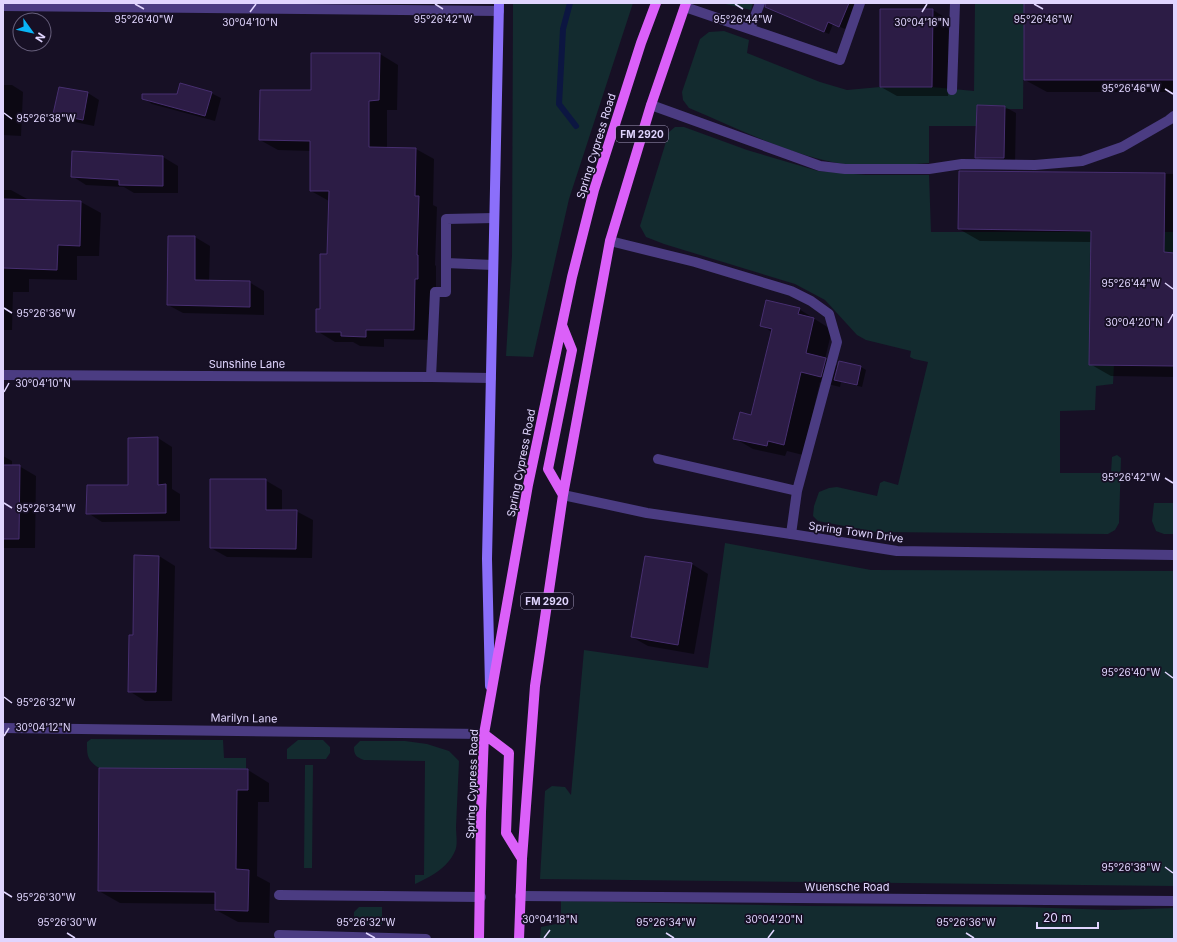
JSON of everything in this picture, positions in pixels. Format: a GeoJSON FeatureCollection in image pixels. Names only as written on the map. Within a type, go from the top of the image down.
{"type":"FeatureCollection","features":[{"type":"Feature","properties":{"kind":"main road","name":"Spring Cypress Road"},"geometry":{"type":"LineString","coordinates":[[479,939],[484,734],[528,485],[572,278],[594,190],[641,43],[656,3]]}},
{"type":"Feature","properties":{"kind":"main road","name":"FM 2920"},"geometry":{"type":"LineString","coordinates":[[519,939],[522,859],[535,686],[563,495],[610,241],[650,106],[686,5]]}},
{"type":"Feature","properties":{"kind":"main road"},"geometry":{"type":"LineString","coordinates":[[490,700],[487,558],[499,7]]}},
{"type":"Feature","properties":{"kind":"main road"},"geometry":{"type":"LineString","coordinates":[[562,325],[572,350],[548,469],[563,495]]}},
{"type":"Feature","properties":{"kind":"main road"},"geometry":{"type":"LineString","coordinates":[[484,734],[509,753],[506,833],[522,859]]}},
{"type":"Feature","properties":{"kind":"street"},"geometry":{"type":"LineString","coordinates":[[750,29],[760,3]]}},
{"type":"Feature","properties":{"kind":"street"},"geometry":{"type":"LineString","coordinates":[[686,5],[840,60],[860,3]]}},
{"type":"Feature","properties":{"kind":"street"},"geometry":{"type":"LineString","coordinates":[[952,90],[955,3]]}},
{"type":"Feature","properties":{"kind":"street"},"geometry":{"type":"LineString","coordinates":[[3,6],[499,7]]}},
{"type":"Feature","properties":{"kind":"street"},"geometry":{"type":"LineString","coordinates":[[650,106],[814,164],[845,169],[929,169],[962,164],[1035,165],[1082,161],[1122,147],[1174,116]]}},
{"type":"Feature","properties":{"kind":"street"},"geometry":{"type":"LineString","coordinates":[[431,377],[435,292],[446,292],[446,219],[494,218]]}},
{"type":"Feature","properties":{"kind":"street"},"geometry":{"type":"LineString","coordinates":[[610,241],[695,262],[791,292],[811,301],[829,314],[836,342],[797,491],[791,534]]}},
{"type":"Feature","properties":{"kind":"street"},"geometry":{"type":"LineString","coordinates":[[446,263],[493,265]]}},
{"type":"Feature","properties":{"kind":"street","name":"Sunshine Lane"},"geometry":{"type":"LineString","coordinates":[[3,375],[491,378]]}},
{"type":"Feature","properties":{"kind":"street"},"geometry":{"type":"LineString","coordinates":[[658,459],[797,491]]}},
{"type":"Feature","properties":{"kind":"street","name":"Spring Town Drive"},"geometry":{"type":"LineString","coordinates":[[563,495],[647,513],[897,551],[1174,555]]}},
{"type":"Feature","properties":{"kind":"street","name":"Marilyn Lane"},"geometry":{"type":"LineString","coordinates":[[3,728],[484,734]]}},
{"type":"Feature","properties":{"kind":"street"},"geometry":{"type":"LineString","coordinates":[[279,895],[481,897]]}},
{"type":"Feature","properties":{"kind":"street","name":"Wuensche Road"},"geometry":{"type":"LineString","coordinates":[[520,896],[1174,901]]}},
{"type":"Feature","properties":{"kind":"street"},"geometry":{"type":"LineString","coordinates":[[279,935],[426,939]]}},
{"type":"Feature","properties":{"kind":"green space"},"geometry":{"type":"Polygon","coordinates":[[[513,3],[633,3],[569,199],[533,357],[506,356],[512,256],[513,3]]]}},
{"type":"Feature","properties":{"kind":"green space"},"geometry":{"type":"Polygon","coordinates":[[[721,3],[753,3],[751,10],[721,3]]]}},
{"type":"Feature","properties":{"kind":"green space"},"geometry":{"type":"Polygon","coordinates":[[[975,3],[1024,3],[1023,109],[1005,109],[1005,106],[977,105],[976,126],[929,126],[929,163],[880,166],[856,165],[814,158],[778,146],[689,108],[683,100],[682,92],[700,39],[709,32],[724,31],[749,40],[747,53],[820,82],[847,90],[880,87],[932,87],[974,91],[975,3]]]}},
{"type":"Feature","properties":{"kind":"green space"},"geometry":{"type":"Polygon","coordinates":[[[675,127],[684,127],[747,150],[818,171],[866,175],[929,175],[931,232],[1174,232],[1174,253],[1090,252],[1089,364],[1114,365],[1113,384],[1096,386],[1095,410],[1060,411],[1060,473],[1111,473],[1112,457],[1117,455],[1121,458],[1119,523],[1115,530],[1108,534],[876,532],[818,521],[813,516],[814,506],[819,492],[837,487],[877,496],[880,483],[884,481],[898,485],[928,362],[910,357],[911,351],[866,340],[857,335],[825,300],[795,284],[664,244],[646,237],[640,226],[669,132],[675,127]]]}},
{"type":"Feature","properties":{"kind":"green space"},"geometry":{"type":"Polygon","coordinates":[[[1154,503],[1174,503],[1174,534],[1164,534],[1156,531],[1152,521],[1154,503]]]}},
{"type":"Feature","properties":{"kind":"green space"},"geometry":{"type":"Polygon","coordinates":[[[725,543],[871,570],[1174,571],[1174,886],[540,879],[545,791],[552,786],[565,787],[571,795],[584,650],[708,668],[725,543]]]}},
{"type":"Feature","properties":{"kind":"green space"},"geometry":{"type":"Polygon","coordinates":[[[91,739],[223,740],[224,758],[246,758],[246,769],[99,768],[92,763],[88,757],[87,742],[91,739]]]}},
{"type":"Feature","properties":{"kind":"green space"},"geometry":{"type":"Polygon","coordinates":[[[298,740],[323,740],[330,747],[330,753],[326,759],[287,759],[287,749],[298,740]]]}},
{"type":"Feature","properties":{"kind":"green space"},"geometry":{"type":"Polygon","coordinates":[[[360,741],[405,741],[427,744],[449,751],[459,761],[456,849],[452,857],[443,867],[415,884],[415,875],[424,875],[425,761],[364,760],[357,757],[354,752],[354,747],[360,741]]]}},
{"type":"Feature","properties":{"kind":"green space"},"geometry":{"type":"Polygon","coordinates":[[[305,765],[313,765],[312,868],[304,868],[305,765]]]}},
{"type":"Feature","properties":{"kind":"green space"},"geometry":{"type":"Polygon","coordinates":[[[561,901],[810,906],[1022,907],[1113,910],[1174,908],[1174,939],[540,939],[541,927],[561,923],[561,901]]]}},
{"type":"Feature","properties":{"kind":"green space"},"geometry":{"type":"Polygon","coordinates":[[[359,907],[382,907],[382,925],[359,925],[354,920],[354,912],[359,907]]]}},
{"type":"Feature","properties":{"kind":"building"},"geometry":{"type":"Polygon","coordinates":[[[766,3],[849,3],[839,27],[828,22],[824,32],[765,7],[766,3]]]}},
{"type":"Feature","properties":{"kind":"building"},"geometry":{"type":"Polygon","coordinates":[[[1024,3],[1174,3],[1174,80],[1024,80],[1024,3]]]}},
{"type":"Feature","properties":{"kind":"building"},"geometry":{"type":"Polygon","coordinates":[[[880,9],[933,9],[932,87],[880,87],[880,9]]]}},
{"type":"Feature","properties":{"kind":"building"},"geometry":{"type":"Polygon","coordinates":[[[311,53],[380,53],[379,100],[369,101],[369,147],[416,148],[415,196],[419,196],[417,255],[418,279],[415,279],[414,330],[366,330],[366,337],[341,336],[341,332],[316,332],[316,309],[320,309],[320,254],[327,254],[329,191],[310,191],[310,141],[259,140],[260,90],[311,90],[311,53]]]}},
{"type":"Feature","properties":{"kind":"building"},"geometry":{"type":"Polygon","coordinates":[[[180,83],[212,92],[205,116],[142,99],[142,94],[177,94],[180,83]]]}},
{"type":"Feature","properties":{"kind":"building"},"geometry":{"type":"Polygon","coordinates":[[[59,87],[88,92],[83,120],[53,114],[59,87]]]}},
{"type":"Feature","properties":{"kind":"building"},"geometry":{"type":"Polygon","coordinates":[[[977,105],[1005,106],[1004,158],[975,158],[977,105]]]}},
{"type":"Feature","properties":{"kind":"building"},"geometry":{"type":"Polygon","coordinates":[[[72,151],[163,156],[163,186],[119,185],[119,180],[71,177],[72,151]]]}},
{"type":"Feature","properties":{"kind":"building"},"geometry":{"type":"Polygon","coordinates":[[[959,171],[1165,173],[1164,252],[1174,253],[1174,366],[1089,365],[1091,231],[958,229],[959,171]]]}},
{"type":"Feature","properties":{"kind":"building"},"geometry":{"type":"Polygon","coordinates":[[[3,199],[81,201],[80,246],[58,245],[57,270],[3,268],[3,199]]]}},
{"type":"Feature","properties":{"kind":"building"},"geometry":{"type":"Polygon","coordinates":[[[168,236],[195,236],[195,280],[250,281],[250,307],[167,305],[168,236]]]}},
{"type":"Feature","properties":{"kind":"building"},"geometry":{"type":"Polygon","coordinates":[[[766,300],[800,308],[798,314],[814,318],[806,353],[826,358],[821,377],[801,372],[784,445],[768,441],[767,446],[733,439],[740,412],[751,415],[772,329],[760,326],[766,300]]]}},
{"type":"Feature","properties":{"kind":"building"},"geometry":{"type":"Polygon","coordinates":[[[839,361],[861,366],[857,385],[834,380],[839,361]]]}},
{"type":"Feature","properties":{"kind":"building"},"geometry":{"type":"Polygon","coordinates":[[[158,437],[158,485],[166,484],[166,513],[86,514],[87,485],[128,485],[128,438],[158,437]]]}},
{"type":"Feature","properties":{"kind":"building"},"geometry":{"type":"Polygon","coordinates":[[[3,465],[20,465],[19,539],[3,539],[3,465]]]}},
{"type":"Feature","properties":{"kind":"building"},"geometry":{"type":"Polygon","coordinates":[[[210,479],[266,479],[266,510],[297,510],[296,549],[210,548],[210,479]]]}},
{"type":"Feature","properties":{"kind":"building"},"geometry":{"type":"Polygon","coordinates":[[[134,555],[159,556],[156,692],[128,692],[129,635],[133,635],[134,555]]]}},
{"type":"Feature","properties":{"kind":"building"},"geometry":{"type":"Polygon","coordinates":[[[645,556],[692,563],[678,645],[631,637],[645,556]]]}},
{"type":"Feature","properties":{"kind":"building"},"geometry":{"type":"Polygon","coordinates":[[[99,768],[248,769],[248,790],[237,790],[236,869],[249,870],[248,911],[215,910],[215,892],[98,891],[99,768]]]}},
{"type":"Feature","properties":{"kind":"waterway"},"geometry":{"type":"LineString","coordinates":[[570,3],[563,29],[559,104],[576,126]]}}]}
